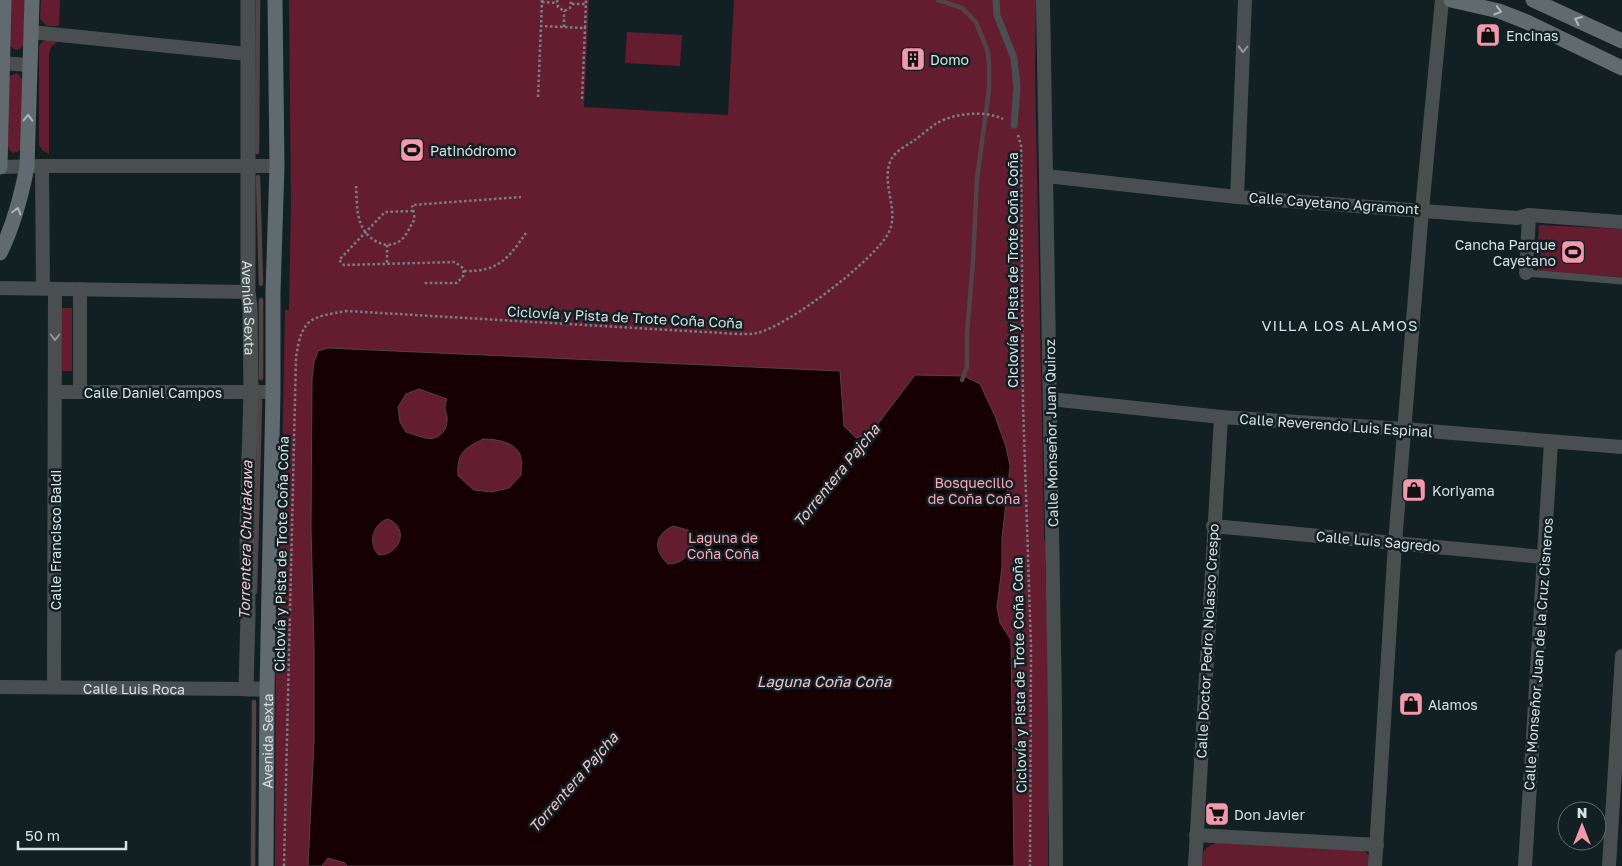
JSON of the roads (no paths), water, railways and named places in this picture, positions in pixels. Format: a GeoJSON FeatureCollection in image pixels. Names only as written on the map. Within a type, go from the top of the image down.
{"type":"FeatureCollection","features":[{"type":"Feature","properties":{"kind":"main road"},"geometry":{"type":"LineString","coordinates":[[0,167],[4,0]]}},
{"type":"Feature","properties":{"kind":"main road"},"geometry":{"type":"LineString","coordinates":[[0,253],[14,221],[27,167],[32,0]]}},
{"type":"Feature","properties":{"kind":"main road","name":"Avenida Sexta"},"geometry":{"type":"LineString","coordinates":[[266,866],[268,689],[257,615],[261,392],[273,292],[260,166],[275,0]]}},
{"type":"Feature","properties":{"kind":"main road"},"geometry":{"type":"LineString","coordinates":[[1451,0],[1499,11],[1527,22],[1622,68]]}},
{"type":"Feature","properties":{"kind":"main road"},"geometry":{"type":"LineString","coordinates":[[1538,1],[1622,40]]}},
{"type":"Feature","properties":{"kind":"street","name":"Avenida Sexta"},"geometry":{"type":"LineString","coordinates":[[246,689],[257,615],[247,527],[261,392],[248,292],[260,166],[248,54],[248,0]]}},
{"type":"Feature","properties":{"kind":"street","name":"Calle Monseñor Juan Quiroz"},"geometry":{"type":"LineString","coordinates":[[1043,0],[1056,866]]}},
{"type":"Feature","properties":{"kind":"street"},"geometry":{"type":"LineString","coordinates":[[1237,197],[1245,0]]}},
{"type":"Feature","properties":{"kind":"street"},"geometry":{"type":"LineString","coordinates":[[1375,866],[1404,429],[1442,0]]}},
{"type":"Feature","properties":{"kind":"street"},"geometry":{"type":"LineString","coordinates":[[31,32],[248,54]]}},
{"type":"Feature","properties":{"kind":"street"},"geometry":{"type":"LineString","coordinates":[[1,64],[30,65]]}},
{"type":"Feature","properties":{"kind":"street","name":"Calle Francisco Baldi"},"geometry":{"type":"LineString","coordinates":[[42,166],[55,392],[54,688]]}},
{"type":"Feature","properties":{"kind":"street"},"geometry":{"type":"LineString","coordinates":[[0,167],[260,166]]}},
{"type":"Feature","properties":{"kind":"street","name":"Calle Cayetano Agramont"},"geometry":{"type":"LineString","coordinates":[[1046,176],[1237,197],[1518,218],[1529,216],[1622,222]]}},
{"type":"Feature","properties":{"kind":"street"},"geometry":{"type":"LineString","coordinates":[[1526,273],[1529,216]]}},
{"type":"Feature","properties":{"kind":"street"},"geometry":{"type":"LineString","coordinates":[[0,288],[248,292]]}},
{"type":"Feature","properties":{"kind":"street"},"geometry":{"type":"LineString","coordinates":[[80,289],[80,392]]}},
{"type":"Feature","properties":{"kind":"street","name":"Calle Daniel Campos"},"geometry":{"type":"LineString","coordinates":[[55,392],[261,392]]}},
{"type":"Feature","properties":{"kind":"street","name":"Calle Reverendo Luis Espinal"},"geometry":{"type":"LineString","coordinates":[[1050,399],[1221,417],[1404,429],[1622,447]]}},
{"type":"Feature","properties":{"kind":"street","name":"Calle Doctor Pedro Nolasco Crespo"},"geometry":{"type":"LineString","coordinates":[[1195,866],[1213,526],[1221,417]]}},
{"type":"Feature","properties":{"kind":"street","name":"Calle Monseñor Juan de la Cruz Cisneros"},"geometry":{"type":"LineString","coordinates":[[1525,866],[1551,442]]}},
{"type":"Feature","properties":{"kind":"street","name":"Calle Luis Sagredo"},"geometry":{"type":"LineString","coordinates":[[1213,526],[1543,557]]}},
{"type":"Feature","properties":{"kind":"street"},"geometry":{"type":"LineString","coordinates":[[1609,866],[1622,656]]}},
{"type":"Feature","properties":{"kind":"street","name":"Calle Luis Roca"},"geometry":{"type":"LineString","coordinates":[[0,687],[268,689]]}},
{"type":"Feature","properties":{"kind":"street"},"geometry":{"type":"LineString","coordinates":[[1196,835],[1377,845]]}},
{"type":"Feature","properties":{"kind":"lane"},"geometry":{"type":"LineString","coordinates":[[996,0],[997,15],[1014,58],[1017,87],[1014,125]]}},
{"type":"Feature","properties":{"kind":"lane"},"geometry":{"type":"LineString","coordinates":[[1526,273],[1622,281]]}},
{"type":"Feature","properties":{"kind":"water","name":"Laguna Coña Coña"},"geometry":{"type":"Polygon","coordinates":[[[328,348],[840,371],[844,426],[856,438],[871,433],[915,375],[964,376],[980,384],[995,416],[1006,447],[1010,466],[997,607],[1000,623],[1011,640],[1014,866],[347,866],[345,863],[328,858],[322,866],[308,866],[314,742],[311,529],[312,379],[314,362],[318,351],[328,348]],[[419,389],[406,394],[398,407],[400,422],[406,432],[430,439],[439,436],[447,425],[445,407],[447,399],[419,389]],[[483,439],[466,449],[460,457],[458,476],[474,490],[492,492],[509,488],[521,475],[521,460],[516,448],[494,440],[483,439]],[[388,519],[383,521],[373,534],[373,545],[379,555],[392,551],[400,540],[399,528],[395,523],[388,519]],[[673,526],[659,538],[658,548],[663,559],[668,564],[673,564],[685,558],[694,543],[688,530],[673,526]]]}},
{"type":"Feature","properties":{"kind":"waterway","name":"Torrentera Chutakawa"},"geometry":{"type":"LineString","coordinates":[[257,152],[258,0]]}},
{"type":"Feature","properties":{"kind":"waterway","name":"Torrentera Pajcha"},"geometry":{"type":"LineString","coordinates":[[938,0],[962,8],[976,22],[988,52],[989,67],[989,90],[977,179],[967,334],[967,367],[962,380]]}},
{"type":"Feature","properties":{"kind":"waterway","name":"Torrentera Chutakawa"},"geometry":{"type":"LineString","coordinates":[[258,177],[261,284]]}},
{"type":"Feature","properties":{"kind":"waterway","name":"Torrentera Chutakawa"},"geometry":{"type":"LineString","coordinates":[[261,300],[261,378]]}},
{"type":"Feature","properties":{"kind":"waterway","name":"Torrentera Chutakawa"},"geometry":{"type":"LineString","coordinates":[[255,592],[260,401]]}},
{"type":"Feature","properties":{"kind":"waterway","name":"Torrentera Chutakawa"},"geometry":{"type":"LineString","coordinates":[[253,866],[254,702]]}},
{"type":"Feature","properties":{"kind":"place","name":"Encinas"},"geometry":{"type":"Point","coordinates":[1488,35]}},
{"type":"Feature","properties":{"kind":"place","name":"Domo"},"geometry":{"type":"Point","coordinates":[913,59]}},
{"type":"Feature","properties":{"kind":"place","name":"Patinódromo"},"geometry":{"type":"Point","coordinates":[412,150]}},
{"type":"Feature","properties":{"kind":"place","name":"Cancha Parque Cayetano"},"geometry":{"type":"Point","coordinates":[1573,252]}},
{"type":"Feature","properties":{"kind":"place","name":"Koriyama"},"geometry":{"type":"Point","coordinates":[1414,490]}},
{"type":"Feature","properties":{"kind":"place","name":"Alamos"},"geometry":{"type":"Point","coordinates":[1411,704]}},
{"type":"Feature","properties":{"kind":"place","name":"Don Javier"},"geometry":{"type":"Point","coordinates":[1217,814]}},
{"type":"Feature","properties":{"kind":"district","name":"VILLA LOS ALAMOS"},"geometry":{"type":"Point","coordinates":[1340,325]}},
{"type":"Feature","properties":{"kind":"park label","name":"Bosquecillo de Coña Coña"},"geometry":{"type":"Point","coordinates":[974,490]}},
{"type":"Feature","properties":{"kind":"park label","name":"Laguna de Coña Coña"},"geometry":{"type":"Point","coordinates":[723,546]}}]}
